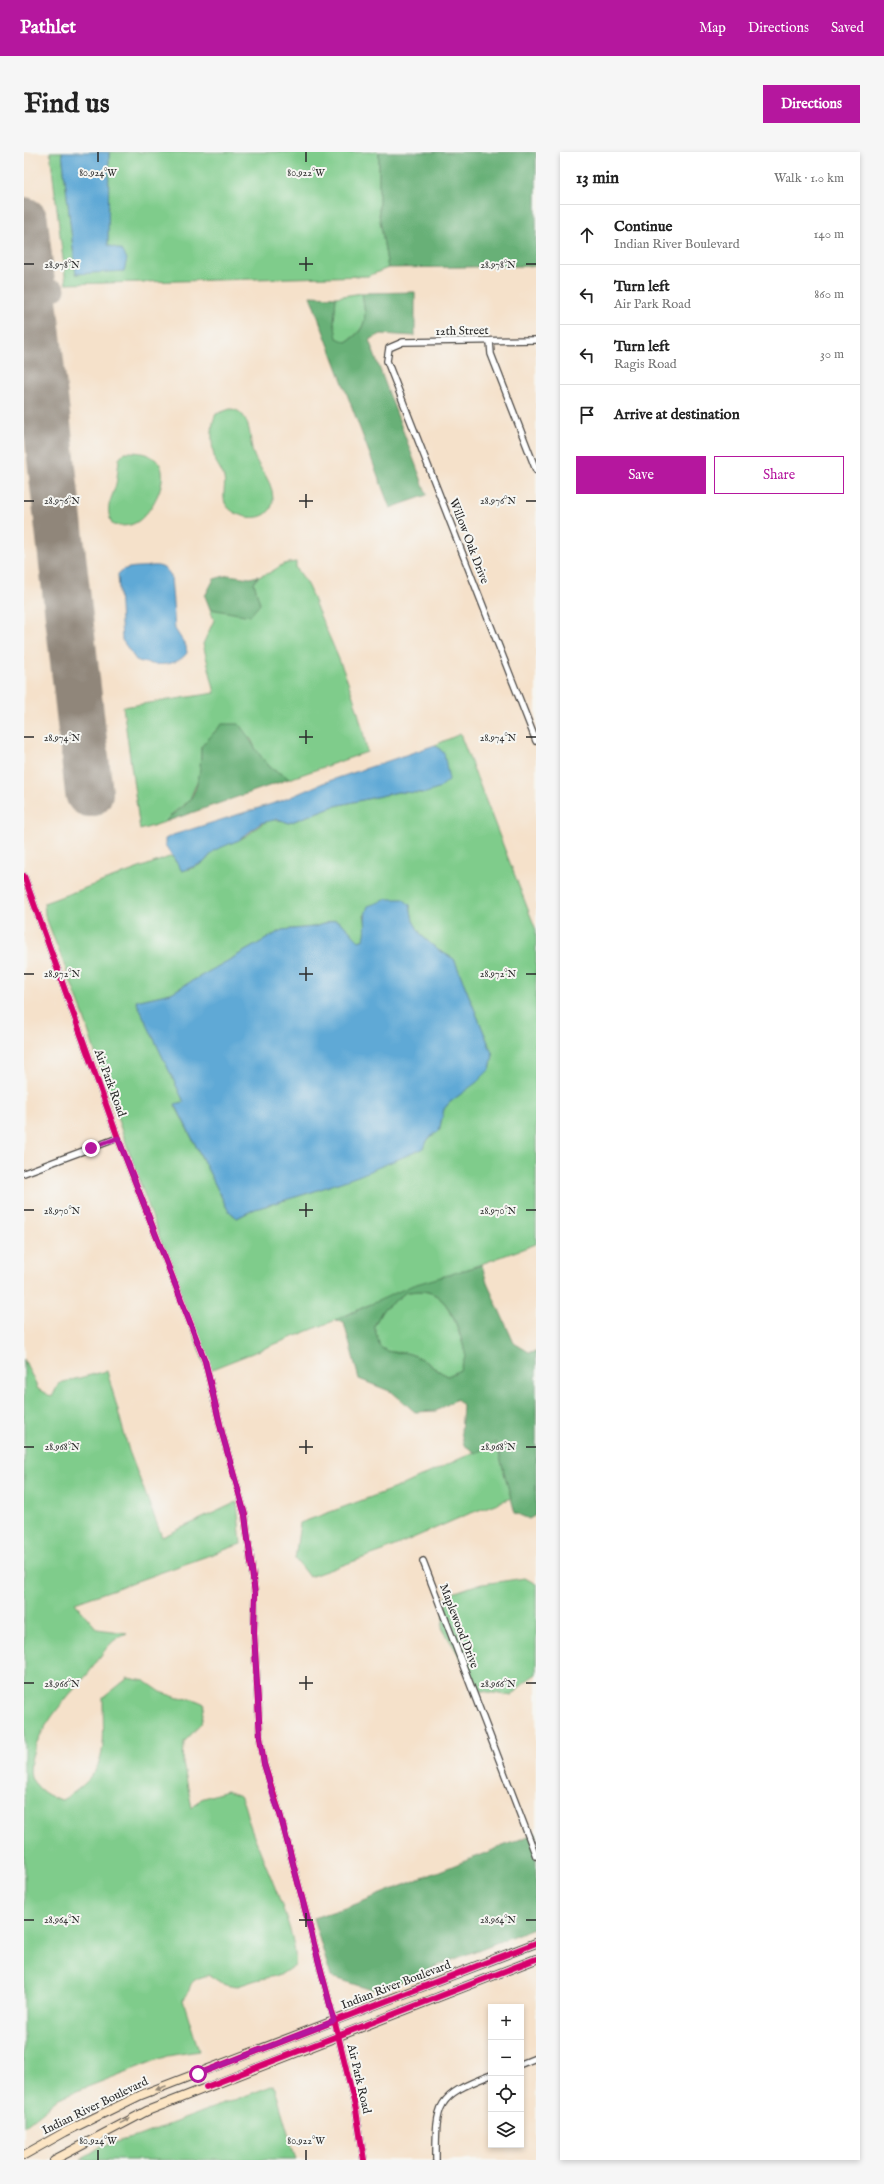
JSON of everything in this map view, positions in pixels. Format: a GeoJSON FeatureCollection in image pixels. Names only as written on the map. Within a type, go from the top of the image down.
{"type":"FeatureCollection","features":[{"type":"Feature","properties":{"kind":"main road","name":"Indian River Boulevard"},"geometry":{"type":"LineString","coordinates":[[24,2155],[64,2132],[141,2095],[536,1943]]}},
{"type":"Feature","properties":{"kind":"main road"},"geometry":{"type":"LineString","coordinates":[[54,2160],[147,2111],[536,1959]]}},
{"type":"Feature","properties":{"kind":"street","name":"12th Street"},"geometry":{"type":"LineString","coordinates":[[389,348],[403,342],[490,342],[536,340]]}},
{"type":"Feature","properties":{"kind":"street"},"geometry":{"type":"LineString","coordinates":[[490,342],[491,354],[536,470]]}},
{"type":"Feature","properties":{"kind":"street","name":"Willow Oak Drive"},"geometry":{"type":"LineString","coordinates":[[389,348],[387,361],[534,729],[536,741]]}},
{"type":"Feature","properties":{"kind":"street","name":"Air Park Road"},"geometry":{"type":"LineString","coordinates":[[24,876],[118,1138],[205,1361],[220,1426],[245,1515],[255,1594],[254,1633],[260,1737],[264,1764],[280,1814],[338,2036],[356,2110],[364,2160]]}},
{"type":"Feature","properties":{"kind":"street"},"geometry":{"type":"LineString","coordinates":[[24,1173],[118,1138]]}},
{"type":"Feature","properties":{"kind":"street","name":"Maplewood Drive"},"geometry":{"type":"LineString","coordinates":[[423,1561],[536,1856]]}},
{"type":"Feature","properties":{"kind":"street"},"geometry":{"type":"LineString","coordinates":[[524,2063],[536,2058]]}},
{"type":"Feature","properties":{"kind":"street"},"geometry":{"type":"LineString","coordinates":[[436,2160],[436,2129],[439,2111],[450,2093],[489,2076]]}},
{"type":"Feature","properties":{"kind":"green space"},"geometry":{"type":"Polygon","coordinates":[[[50,152],[62,152],[76,274],[124,270],[108,245],[109,152],[379,152],[379,214],[388,268],[368,276],[66,284],[50,152]]]}},
{"type":"Feature","properties":{"kind":"green space"},"geometry":{"type":"Polygon","coordinates":[[[379,152],[536,152],[536,266],[388,268],[379,214],[379,152]]]}},
{"type":"Feature","properties":{"kind":"green space"},"geometry":{"type":"Polygon","coordinates":[[[415,292],[415,336],[381,334],[369,340],[427,495],[390,508],[310,296],[336,297],[334,322],[337,338],[346,342],[359,332],[364,322],[365,316],[362,293],[415,292]]]}},
{"type":"Feature","properties":{"kind":"green space"},"geometry":{"type":"Polygon","coordinates":[[[362,293],[365,316],[359,332],[346,342],[337,339],[334,322],[336,297],[362,293]]]}},
{"type":"Feature","properties":{"kind":"green space"},"geometry":{"type":"Polygon","coordinates":[[[230,409],[240,412],[246,421],[250,432],[252,451],[270,484],[272,491],[273,499],[271,508],[267,513],[260,517],[252,518],[236,513],[229,509],[225,503],[224,478],[214,457],[212,431],[216,414],[230,409]]]}},
{"type":"Feature","properties":{"kind":"green space"},"geometry":{"type":"Polygon","coordinates":[[[125,452],[137,452],[155,459],[160,465],[162,483],[154,502],[143,517],[131,525],[122,526],[113,525],[110,518],[109,506],[116,485],[119,459],[125,452]]]}},
{"type":"Feature","properties":{"kind":"green space"},"geometry":{"type":"Polygon","coordinates":[[[296,562],[296,568],[304,578],[309,588],[347,680],[359,715],[367,752],[289,779],[272,769],[258,754],[251,739],[222,724],[201,747],[201,772],[189,801],[173,813],[165,822],[140,830],[123,707],[215,693],[203,644],[214,620],[210,609],[260,604],[254,583],[257,578],[283,565],[296,562]]]}},
{"type":"Feature","properties":{"kind":"green space"},"geometry":{"type":"Polygon","coordinates":[[[228,575],[250,578],[258,576],[254,583],[260,604],[250,616],[210,609],[205,596],[214,579],[228,575]]]}},
{"type":"Feature","properties":{"kind":"green space"},"geometry":{"type":"Polygon","coordinates":[[[222,724],[239,724],[258,752],[272,769],[285,775],[289,779],[165,822],[186,804],[193,795],[198,782],[201,747],[222,724]]]}},
{"type":"Feature","properties":{"kind":"green space"},"geometry":{"type":"Polygon","coordinates":[[[460,734],[536,930],[536,1244],[366,1306],[336,1320],[207,1371],[103,1078],[82,1011],[45,915],[44,903],[172,856],[182,871],[193,868],[205,861],[217,848],[241,839],[268,821],[281,820],[289,823],[331,807],[398,792],[421,793],[438,789],[444,753],[435,745],[460,734]],[[410,905],[364,915],[367,929],[364,939],[359,941],[345,927],[335,920],[314,927],[282,930],[171,993],[136,1001],[184,1102],[175,1105],[228,1210],[237,1218],[255,1209],[312,1192],[422,1149],[429,1138],[439,1131],[444,1109],[449,1103],[490,1069],[493,1055],[454,959],[438,950],[422,936],[413,921],[410,905]]]}},
{"type":"Feature","properties":{"kind":"green space"},"geometry":{"type":"Polygon","coordinates":[[[482,1265],[487,1283],[514,1343],[529,1352],[536,1351],[536,1515],[529,1519],[515,1513],[496,1442],[476,1453],[464,1445],[461,1432],[463,1406],[457,1399],[436,1411],[415,1412],[392,1392],[359,1379],[344,1323],[336,1320],[413,1285],[482,1265]],[[426,1291],[406,1292],[382,1311],[374,1326],[380,1347],[388,1351],[406,1353],[415,1356],[448,1376],[460,1370],[466,1355],[458,1328],[449,1309],[436,1296],[426,1291]]]}},
{"type":"Feature","properties":{"kind":"green space"},"geometry":{"type":"Polygon","coordinates":[[[425,1291],[435,1295],[448,1309],[457,1328],[466,1355],[460,1370],[448,1376],[415,1356],[406,1353],[388,1351],[380,1347],[374,1326],[382,1311],[406,1292],[425,1291]]]}},
{"type":"Feature","properties":{"kind":"green space"},"geometry":{"type":"Polygon","coordinates":[[[24,1359],[38,1389],[52,1397],[59,1383],[107,1371],[129,1451],[162,1537],[237,1502],[241,1544],[75,1603],[97,1629],[127,1633],[120,1636],[108,1646],[91,1670],[48,1722],[34,1751],[30,1765],[31,1778],[44,1792],[52,1797],[62,1800],[89,1779],[97,1768],[101,1757],[103,1745],[103,1698],[128,1678],[145,1681],[161,1692],[178,1698],[193,1699],[205,1704],[201,1724],[184,1742],[183,1763],[192,1808],[201,1799],[226,1791],[240,1796],[285,1915],[295,1952],[295,1965],[280,1975],[256,1980],[235,1987],[223,1984],[209,1975],[201,1977],[193,1982],[183,2000],[199,2051],[167,2056],[59,2098],[24,2126],[24,1359]]]}},
{"type":"Feature","properties":{"kind":"green space"},"geometry":{"type":"Polygon","coordinates":[[[496,1442],[511,1498],[466,1515],[383,1551],[309,1577],[295,1559],[300,1523],[401,1486],[496,1442]]]}},
{"type":"Feature","properties":{"kind":"green space"},"geometry":{"type":"Polygon","coordinates":[[[525,1578],[536,1584],[536,1674],[526,1681],[512,1696],[481,1691],[442,1628],[447,1595],[476,1585],[525,1578]]]}},
{"type":"Feature","properties":{"kind":"green space"},"geometry":{"type":"Polygon","coordinates":[[[536,1833],[536,1927],[432,1968],[396,1984],[372,1990],[331,1977],[313,1918],[351,1906],[536,1833]]]}},
{"type":"Feature","properties":{"kind":"green space"},"geometry":{"type":"Polygon","coordinates":[[[274,2085],[296,2160],[81,2160],[101,2146],[136,2137],[274,2085]]]}},
{"type":"Feature","properties":{"kind":"water"},"geometry":{"type":"Polygon","coordinates":[[[62,152],[109,152],[108,245],[122,250],[127,259],[124,271],[76,274],[62,152]]]}},
{"type":"Feature","properties":{"kind":"water"},"geometry":{"type":"Polygon","coordinates":[[[151,566],[162,567],[167,570],[171,576],[175,629],[186,646],[187,653],[182,658],[170,663],[149,664],[136,660],[122,640],[118,574],[129,568],[151,566]]]}},
{"type":"Feature","properties":{"kind":"water"},"geometry":{"type":"Polygon","coordinates":[[[435,745],[444,753],[449,780],[438,789],[426,793],[398,792],[331,807],[289,823],[278,819],[261,823],[239,840],[215,850],[203,863],[182,871],[165,845],[165,839],[173,835],[281,801],[323,783],[435,745]]]}},
{"type":"Feature","properties":{"kind":"water"},"geometry":{"type":"Polygon","coordinates":[[[388,899],[403,899],[410,905],[413,921],[422,936],[438,950],[454,959],[493,1055],[490,1069],[477,1082],[449,1103],[444,1109],[439,1131],[429,1138],[422,1149],[358,1176],[312,1192],[255,1209],[237,1218],[228,1210],[175,1104],[184,1102],[136,1001],[171,993],[282,930],[314,927],[335,920],[345,927],[359,941],[364,939],[365,915],[368,906],[388,899]]]}},
{"type":"Feature","properties":{"kind":"taxiway"},"geometry":{"type":"LineString","coordinates":[[32,291],[56,290]]}},
{"type":"Feature","properties":{"kind":"runway"},"geometry":{"type":"LineString","coordinates":[[24,221],[89,793]]}},
{"type":"Feature","properties":{"kind":"cycle path"},"geometry":{"type":"LineString","coordinates":[[24,876],[118,1138],[205,1361],[222,1433],[245,1515],[255,1594],[254,1633],[260,1737],[264,1764],[280,1814],[338,2035],[356,2110],[364,2160]]}},
{"type":"Feature","properties":{"kind":"cycle path"},"geometry":{"type":"LineString","coordinates":[[198,2074],[536,1943]]}},
{"type":"Feature","properties":{"kind":"cycle path"},"geometry":{"type":"LineString","coordinates":[[206,2087],[536,1959]]}},
{"type":"Feature","properties":{"kind":"route"},"geometry":{"type":"LineString","coordinates":[[91,1148],[118,1138],[205,1361],[222,1433],[245,1515],[255,1594],[254,1633],[260,1737],[264,1764],[280,1814],[334,2021],[198,2074]]}}]}
